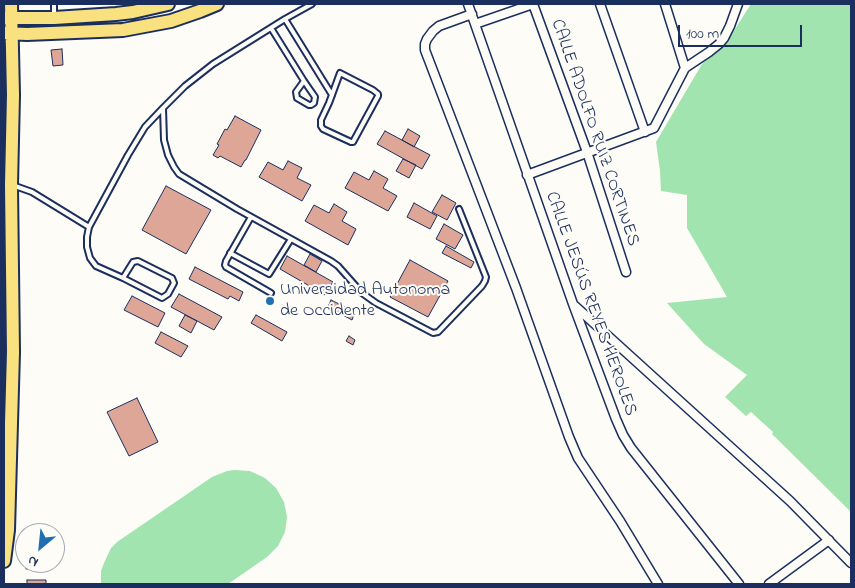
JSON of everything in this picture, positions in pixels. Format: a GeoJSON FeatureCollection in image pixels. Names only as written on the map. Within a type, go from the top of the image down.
{"type":"FeatureCollection","features":[{"type":"Feature","properties":{"kind":"main road"},"geometry":{"type":"LineString","coordinates":[[4,561],[8,530],[14,352],[11,185],[13,95],[7,18],[11,4]]}},
{"type":"Feature","properties":{"kind":"main road"},"geometry":{"type":"LineString","coordinates":[[7,18],[54,18],[116,14],[168,4]]}},
{"type":"Feature","properties":{"kind":"main road"},"geometry":{"type":"LineString","coordinates":[[8,33],[59,34],[123,30],[171,21],[217,4]]}},
{"type":"Feature","properties":{"kind":"main road"},"geometry":{"type":"LineString","coordinates":[[4,56],[12,66]]}},
{"type":"Feature","properties":{"kind":"street","name":"CALLE JESÚS REYES HEROLES"},"geometry":{"type":"LineString","coordinates":[[468,4],[572,304],[623,436],[739,584]]}},
{"type":"Feature","properties":{"kind":"street"},"geometry":{"type":"LineString","coordinates":[[475,24],[533,4]]}},
{"type":"Feature","properties":{"kind":"street","name":"CALLE ADOLFO RUIZ CORTINES"},"geometry":{"type":"LineString","coordinates":[[533,4],[587,152],[626,272]]}},
{"type":"Feature","properties":{"kind":"street"},"geometry":{"type":"LineString","coordinates":[[600,4],[645,132]]}},
{"type":"Feature","properties":{"kind":"street"},"geometry":{"type":"LineString","coordinates":[[665,4],[685,68]]}},
{"type":"Feature","properties":{"kind":"street"},"geometry":{"type":"LineString","coordinates":[[527,175],[654,128],[685,68],[719,44],[728,32],[735,6]]}},
{"type":"Feature","properties":{"kind":"street"},"geometry":{"type":"LineString","coordinates":[[472,14],[439,26],[427,39],[425,44],[426,50],[578,458],[620,521],[658,584]]}},
{"type":"Feature","properties":{"kind":"street"},"geometry":{"type":"LineString","coordinates":[[572,304],[790,501],[851,563]]}},
{"type":"Feature","properties":{"kind":"street"},"geometry":{"type":"LineString","coordinates":[[769,584],[829,540]]}},
{"type":"Feature","properties":{"kind":"lane"},"geometry":{"type":"LineString","coordinates":[[54,4],[54,18]]}},
{"type":"Feature","properties":{"kind":"lane"},"geometry":{"type":"LineString","coordinates":[[123,278],[133,262],[138,261],[172,278],[174,283],[168,294],[162,298],[96,266],[90,258],[87,247],[89,227],[145,127],[198,75],[312,4]]}},
{"type":"Feature","properties":{"kind":"lane"},"geometry":{"type":"LineString","coordinates":[[286,19],[332,95]]}},
{"type":"Feature","properties":{"kind":"lane"},"geometry":{"type":"LineString","coordinates":[[272,28],[315,97],[314,103],[311,105],[296,98],[296,92],[304,81]]}},
{"type":"Feature","properties":{"kind":"lane"},"geometry":{"type":"LineString","coordinates":[[340,73],[378,94],[354,142],[321,126],[321,120],[332,95],[340,73]]}},
{"type":"Feature","properties":{"kind":"lane"},"geometry":{"type":"LineString","coordinates":[[163,108],[164,140],[168,156],[179,174],[331,261],[338,266],[362,293],[376,303],[429,332],[438,332],[482,286],[486,277],[459,209]]}},
{"type":"Feature","properties":{"kind":"lane"},"geometry":{"type":"LineString","coordinates":[[11,185],[32,192],[89,227]]}},
{"type":"Feature","properties":{"kind":"lane"},"geometry":{"type":"LineString","coordinates":[[251,216],[225,263],[226,267],[271,293]]}},
{"type":"Feature","properties":{"kind":"lane"},"geometry":{"type":"LineString","coordinates":[[230,253],[269,274],[291,238]]}},
{"type":"Feature","properties":{"kind":"green space"},"geometry":{"type":"Polygon","coordinates":[[[751,4],[851,4],[850,511],[772,434],[773,432],[751,412],[746,416],[725,397],[747,375],[704,344],[667,303],[727,297],[687,228],[687,195],[661,191],[656,142],[702,64],[726,43],[751,4]]]}},
{"type":"Feature","properties":{"kind":"green space"},"geometry":{"type":"Polygon","coordinates":[[[234,470],[250,471],[265,478],[276,488],[284,502],[287,517],[285,532],[278,546],[267,557],[228,584],[101,584],[101,571],[104,563],[111,548],[117,542],[212,477],[234,470]]]}},
{"type":"Feature","properties":{"kind":"building"},"geometry":{"type":"Polygon","coordinates":[[[62,49],[63,65],[53,66],[51,50],[62,49]]]}},
{"type":"Feature","properties":{"kind":"building"},"geometry":{"type":"Polygon","coordinates":[[[235,116],[261,130],[241,167],[220,156],[218,158],[213,155],[225,129],[227,130],[235,116]]]}},
{"type":"Feature","properties":{"kind":"building"},"geometry":{"type":"Polygon","coordinates":[[[408,129],[420,136],[414,147],[402,140],[408,129]]]}},
{"type":"Feature","properties":{"kind":"building"},"geometry":{"type":"Polygon","coordinates":[[[385,131],[430,155],[422,169],[377,144],[385,131]]]}},
{"type":"Feature","properties":{"kind":"building"},"geometry":{"type":"Polygon","coordinates":[[[403,159],[416,165],[409,178],[396,171],[403,159]]]}},
{"type":"Feature","properties":{"kind":"building"},"geometry":{"type":"Polygon","coordinates":[[[288,161],[302,168],[297,178],[311,185],[302,201],[259,177],[268,162],[283,170],[288,161]]]}},
{"type":"Feature","properties":{"kind":"building"},"geometry":{"type":"Polygon","coordinates":[[[374,171],[388,179],[383,188],[397,196],[388,211],[345,188],[354,172],[369,180],[374,171]]]}},
{"type":"Feature","properties":{"kind":"building"},"geometry":{"type":"Polygon","coordinates":[[[166,186],[211,210],[186,254],[142,230],[166,186]]]}},
{"type":"Feature","properties":{"kind":"building"},"geometry":{"type":"Polygon","coordinates":[[[442,195],[456,203],[447,220],[432,212],[442,195]]]}},
{"type":"Feature","properties":{"kind":"building"},"geometry":{"type":"Polygon","coordinates":[[[414,203],[437,216],[430,229],[407,217],[414,203]]]}},
{"type":"Feature","properties":{"kind":"building"},"geometry":{"type":"Polygon","coordinates":[[[334,204],[347,212],[342,221],[356,229],[348,245],[305,221],[314,205],[329,213],[334,204]]]}},
{"type":"Feature","properties":{"kind":"building"},"geometry":{"type":"Polygon","coordinates":[[[444,224],[463,235],[455,249],[436,239],[444,224]]]}},
{"type":"Feature","properties":{"kind":"building"},"geometry":{"type":"Polygon","coordinates":[[[446,246],[474,262],[471,268],[442,253],[446,246]]]}},
{"type":"Feature","properties":{"kind":"building"},"geometry":{"type":"Polygon","coordinates":[[[310,254],[322,261],[316,272],[304,265],[310,254]]]}},
{"type":"Feature","properties":{"kind":"building"},"geometry":{"type":"Polygon","coordinates":[[[287,256],[333,282],[325,295],[280,269],[287,256]]]}},
{"type":"Feature","properties":{"kind":"building"},"geometry":{"type":"Polygon","coordinates":[[[410,260],[448,281],[428,317],[390,297],[410,260]]]}},
{"type":"Feature","properties":{"kind":"building"},"geometry":{"type":"Polygon","coordinates":[[[195,267],[243,292],[239,301],[230,296],[228,299],[189,279],[195,267]]]}},
{"type":"Feature","properties":{"kind":"building"},"geometry":{"type":"Polygon","coordinates":[[[179,294],[222,317],[214,330],[171,307],[179,294]]]}},
{"type":"Feature","properties":{"kind":"building"},"geometry":{"type":"Polygon","coordinates":[[[132,296],[165,313],[158,327],[124,310],[132,296]]]}},
{"type":"Feature","properties":{"kind":"building"},"geometry":{"type":"Polygon","coordinates":[[[331,300],[355,312],[352,320],[328,307],[331,300]]]}},
{"type":"Feature","properties":{"kind":"building"},"geometry":{"type":"Polygon","coordinates":[[[185,315],[197,321],[191,333],[179,326],[185,315]]]}},
{"type":"Feature","properties":{"kind":"building"},"geometry":{"type":"Polygon","coordinates":[[[256,315],[287,332],[282,341],[251,323],[256,315]]]}},
{"type":"Feature","properties":{"kind":"building"},"geometry":{"type":"Polygon","coordinates":[[[161,332],[188,346],[181,357],[155,343],[161,332]]]}},
{"type":"Feature","properties":{"kind":"building"},"geometry":{"type":"Polygon","coordinates":[[[349,336],[355,340],[353,345],[346,341],[349,336]]]}},
{"type":"Feature","properties":{"kind":"building"},"geometry":{"type":"Polygon","coordinates":[[[137,398],[158,442],[129,456],[107,412],[137,398]]]}},
{"type":"Feature","properties":{"kind":"building"},"geometry":{"type":"Polygon","coordinates":[[[27,580],[46,580],[46,584],[27,584],[27,580]]]}},
{"type":"Feature","properties":{"kind":"place","name":"Universidad Autonoma de Occidente"},"geometry":{"type":"Point","coordinates":[270,301]}}]}
